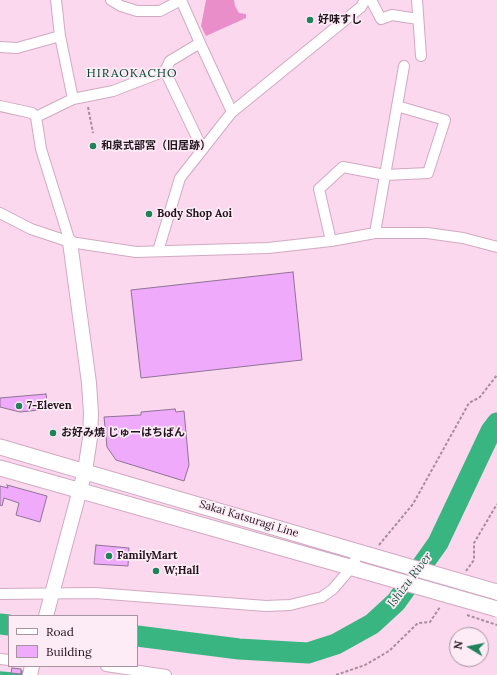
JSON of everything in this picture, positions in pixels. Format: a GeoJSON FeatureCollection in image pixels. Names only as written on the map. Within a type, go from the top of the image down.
{"type":"FeatureCollection","features":[{"type":"Feature","properties":{"kind":"main road","name":"Sakai Katsuragi Line"},"geometry":{"type":"LineString","coordinates":[[0,447],[497,592]]}},
{"type":"Feature","properties":{"kind":"main road","name":"Sakai Katsuragi Line"},"geometry":{"type":"LineString","coordinates":[[0,468],[497,609]]}},
{"type":"Feature","properties":{"kind":"street"},"geometry":{"type":"LineString","coordinates":[[56,0],[60,36],[73,98]]}},
{"type":"Feature","properties":{"kind":"street"},"geometry":{"type":"LineString","coordinates":[[111,0],[121,6],[137,11],[160,11],[181,0],[232,112]]}},
{"type":"Feature","properties":{"kind":"street"},"geometry":{"type":"LineString","coordinates":[[158,251],[180,178],[202,148],[232,112],[361,7],[365,0]]}},
{"type":"Feature","properties":{"kind":"street"},"geometry":{"type":"LineString","coordinates":[[371,0],[381,19],[392,15],[418,19]]}},
{"type":"Feature","properties":{"kind":"street"},"geometry":{"type":"LineString","coordinates":[[417,0],[421,56]]}},
{"type":"Feature","properties":{"kind":"street"},"geometry":{"type":"LineString","coordinates":[[0,47],[17,48],[60,36]]}},
{"type":"Feature","properties":{"kind":"street"},"geometry":{"type":"LineString","coordinates":[[36,117],[73,98],[113,91],[165,71],[170,61],[200,43]]}},
{"type":"Feature","properties":{"kind":"street"},"geometry":{"type":"LineString","coordinates":[[375,234],[404,66]]}},
{"type":"Feature","properties":{"kind":"street"},"geometry":{"type":"LineString","coordinates":[[165,71],[202,148]]}},
{"type":"Feature","properties":{"kind":"street"},"geometry":{"type":"LineString","coordinates":[[0,106],[32,113],[36,117],[41,149],[70,242],[89,383],[91,413],[85,471],[46,615]]}},
{"type":"Feature","properties":{"kind":"street"},"geometry":{"type":"LineString","coordinates":[[331,241],[319,189],[343,167],[385,175],[428,173],[445,120],[397,106]]}},
{"type":"Feature","properties":{"kind":"street"},"geometry":{"type":"LineString","coordinates":[[0,214],[31,229],[70,242],[136,252],[268,248],[331,241],[375,234],[427,233],[463,238],[496,245]]}},
{"type":"Feature","properties":{"kind":"street"},"geometry":{"type":"LineString","coordinates":[[0,594],[51,598],[95,593],[266,606],[290,605],[322,597],[355,569],[365,554]]}},
{"type":"Feature","properties":{"kind":"street"},"geometry":{"type":"LineString","coordinates":[[113,667],[166,675]]}},
{"type":"Feature","properties":{"kind":"path"},"geometry":{"type":"LineString","coordinates":[[86,96],[93,133]]}},
{"type":"Feature","properties":{"kind":"path"},"geometry":{"type":"LineString","coordinates":[[365,554],[382,540],[413,504],[469,403],[480,397],[497,376]]}},
{"type":"Feature","properties":{"kind":"path"},"geometry":{"type":"LineString","coordinates":[[467,615],[497,625]]}},
{"type":"Feature","properties":{"kind":"shaded area"},"geometry":{"type":"Polygon","coordinates":[[[206,0],[234,0],[235,6],[239,13],[246,14],[246,18],[206,36],[201,26],[206,0]]]}},
{"type":"Feature","properties":{"kind":"building"},"geometry":{"type":"Polygon","coordinates":[[[293,272],[302,360],[141,378],[131,290],[293,272]]]}},
{"type":"Feature","properties":{"kind":"building"},"geometry":{"type":"Polygon","coordinates":[[[46,394],[48,409],[20,412],[0,407],[0,398],[46,394]]]}},
{"type":"Feature","properties":{"kind":"building"},"geometry":{"type":"Polygon","coordinates":[[[175,409],[176,412],[184,411],[189,465],[184,481],[116,460],[107,447],[104,417],[141,415],[141,412],[175,409]]]}},
{"type":"Feature","properties":{"kind":"building"},"geometry":{"type":"Polygon","coordinates":[[[7,485],[47,496],[40,522],[16,515],[19,503],[4,498],[2,506],[0,505],[0,486],[8,488],[7,485]]]}},
{"type":"Feature","properties":{"kind":"building"},"geometry":{"type":"Polygon","coordinates":[[[96,545],[129,548],[128,566],[94,564],[96,545]]]}},
{"type":"Feature","properties":{"kind":"building"},"geometry":{"type":"Polygon","coordinates":[[[12,668],[21,669],[21,674],[11,673],[12,668]]]}},
{"type":"Feature","properties":{"kind":"waterway","name":"Ishizu River"},"geometry":{"type":"LineString","coordinates":[[138,636],[239,649],[308,653],[336,644],[372,624],[396,602],[438,543],[491,431],[497,423]]}},
{"type":"Feature","properties":{"kind":"waterway","name":"Ishizu River"},"geometry":{"type":"LineString","coordinates":[[0,624],[8,625]]}},
{"type":"Feature","properties":{"kind":"waterway"},"geometry":{"type":"LineString","coordinates":[[0,673],[22,675],[22,672]]}},
{"type":"Feature","properties":{"kind":"place","name":"好味すし"},"geometry":{"type":"Point","coordinates":[310,20]}},
{"type":"Feature","properties":{"kind":"place","name":"和泉式部宮（旧居跡）"},"geometry":{"type":"Point","coordinates":[93,146]}},
{"type":"Feature","properties":{"kind":"place","name":"Body Shop Aoi"},"geometry":{"type":"Point","coordinates":[149,214]}},
{"type":"Feature","properties":{"kind":"place","name":"7-Eleven"},"geometry":{"type":"Point","coordinates":[19,406]}},
{"type":"Feature","properties":{"kind":"place","name":"お好み焼 じゅーはちばん"},"geometry":{"type":"Point","coordinates":[53,433]}},
{"type":"Feature","properties":{"kind":"place","name":"FamilyMart"},"geometry":{"type":"Point","coordinates":[109,556]}},
{"type":"Feature","properties":{"kind":"place","name":"W;Hall"},"geometry":{"type":"Point","coordinates":[156,571]}},
{"type":"Feature","properties":{"kind":"district","name":"HIRAOKACHO"},"geometry":{"type":"Point","coordinates":[132,74]}}]}
